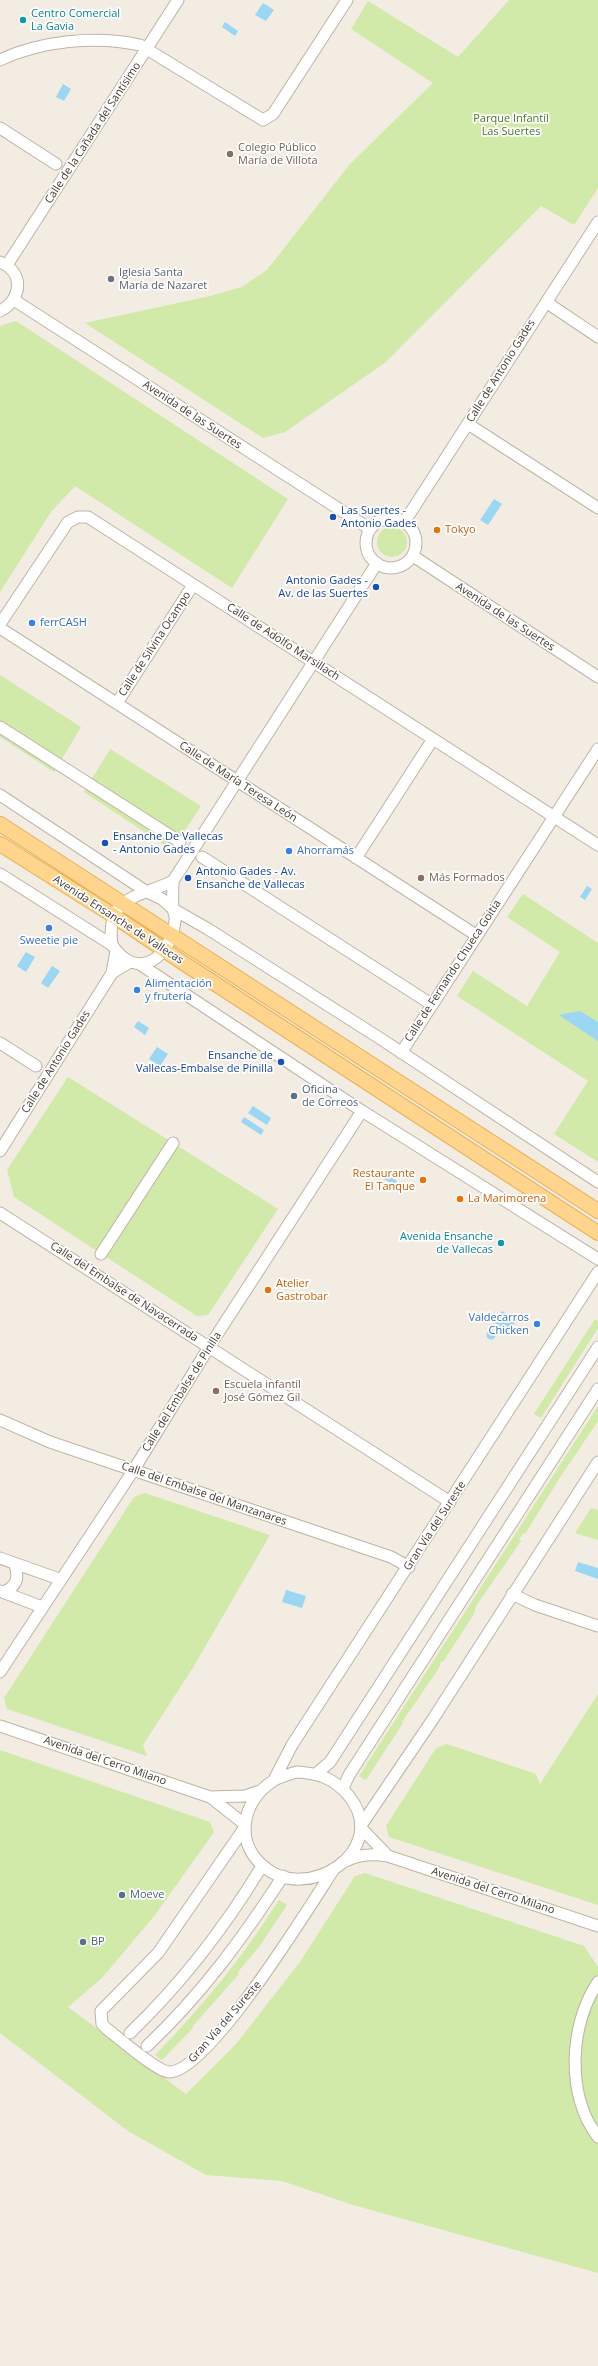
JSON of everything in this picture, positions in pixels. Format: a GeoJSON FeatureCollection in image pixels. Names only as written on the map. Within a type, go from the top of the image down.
{"type":"FeatureCollection","features":[{"type":"Feature","properties":{"kind":"main road","name":"Avenida Ensanche de Vallecas"},"geometry":{"type":"LineString","coordinates":[[0,824],[598,1211]]}},
{"type":"Feature","properties":{"kind":"main road","name":"Avenida Ensanche de Vallecas"},"geometry":{"type":"LineString","coordinates":[[0,844],[114,916],[598,1234]]}},
{"type":"Feature","properties":{"kind":"street","name":"Calle de la Cañada del Santísimo"},"geometry":{"type":"LineString","coordinates":[[3,264],[147,50],[178,0]]}},
{"type":"Feature","properties":{"kind":"street"},"geometry":{"type":"LineString","coordinates":[[0,60],[46,46],[95,41],[125,42],[147,50],[263,120],[273,114],[347,0]]}},
{"type":"Feature","properties":{"kind":"street"},"geometry":{"type":"LineString","coordinates":[[0,128],[56,164]]}},
{"type":"Feature","properties":{"kind":"street","name":"Calle de Antonio Gades"},"geometry":{"type":"LineString","coordinates":[[405,521],[598,222]]}},
{"type":"Feature","properties":{"kind":"street"},"geometry":{"type":"LineString","coordinates":[[0,311],[14,300],[18,292],[18,281],[14,272],[3,264]]}},
{"type":"Feature","properties":{"kind":"street","name":"Avenida de las Suertes"},"geometry":{"type":"LineString","coordinates":[[14,300],[370,529]]}},
{"type":"Feature","properties":{"kind":"street"},"geometry":{"type":"LineString","coordinates":[[546,302],[598,337]]}},
{"type":"Feature","properties":{"kind":"street"},"geometry":{"type":"LineString","coordinates":[[468,424],[598,508]]}},
{"type":"Feature","properties":{"kind":"street","name":"Calle de Adolfo Marsillach"},"geometry":{"type":"LineString","coordinates":[[0,624],[58,534],[68,522],[78,517],[88,518],[101,524],[193,585],[598,845]]}},
{"type":"Feature","properties":{"kind":"street"},"geometry":{"type":"LineString","coordinates":[[386,518],[394,518],[405,521],[416,535],[416,549],[413,556],[407,563],[398,567],[386,567],[377,563],[370,556],[366,546],[370,529],[377,522],[386,518]]}},
{"type":"Feature","properties":{"kind":"street","name":"Avenida de las Suertes"},"geometry":{"type":"LineString","coordinates":[[413,556],[598,677]]}},
{"type":"Feature","properties":{"kind":"street"},"geometry":{"type":"LineString","coordinates":[[173,881],[377,563]]}},
{"type":"Feature","properties":{"kind":"street","name":"Calle de Silvina Ocampo"},"geometry":{"type":"LineString","coordinates":[[117,703],[193,585]]}},
{"type":"Feature","properties":{"kind":"street","name":"Calle de María Teresa León"},"geometry":{"type":"LineString","coordinates":[[0,628],[476,934]]}},
{"type":"Feature","properties":{"kind":"street"},"geometry":{"type":"LineString","coordinates":[[0,727],[180,842]]}},
{"type":"Feature","properties":{"kind":"street"},"geometry":{"type":"LineString","coordinates":[[356,858],[433,739]]}},
{"type":"Feature","properties":{"kind":"street","name":"Calle de Fernando Chueca Goitia"},"geometry":{"type":"LineString","coordinates":[[401,1052],[476,934],[598,749]]}},
{"type":"Feature","properties":{"kind":"street"},"geometry":{"type":"LineString","coordinates":[[0,795],[147,892],[162,899],[174,909],[208,929],[401,1052],[598,1182]]}},
{"type":"Feature","properties":{"kind":"street"},"geometry":{"type":"LineString","coordinates":[[202,857],[431,1004]]}},
{"type":"Feature","properties":{"kind":"street"},"geometry":{"type":"LineString","coordinates":[[0,874],[362,1111],[598,1259]]}},
{"type":"Feature","properties":{"kind":"street","name":"Calle de Antonio Gades"},"geometry":{"type":"LineString","coordinates":[[0,1151],[112,973],[114,948],[110,932],[114,916],[123,903],[132,896],[147,892],[173,881],[174,909],[176,919],[172,935],[165,950],[154,962],[136,963],[112,973]]}},
{"type":"Feature","properties":{"kind":"street"},"geometry":{"type":"LineString","coordinates":[[0,1044],[36,1066]]}},
{"type":"Feature","properties":{"kind":"street","name":"Calle del Embalse de Pinilla"},"geometry":{"type":"LineString","coordinates":[[0,1672],[59,1579],[73,1563],[133,1471],[209,1346],[362,1111]]}},
{"type":"Feature","properties":{"kind":"street"},"geometry":{"type":"LineString","coordinates":[[101,1254],[173,1143]]}},
{"type":"Feature","properties":{"kind":"street","name":"Calle del Embalse de Navacerrada"},"geometry":{"type":"LineString","coordinates":[[0,1213],[450,1502]]}},
{"type":"Feature","properties":{"kind":"street","name":"Gran Vía del Sureste"},"geometry":{"type":"LineString","coordinates":[[274,1780],[292,1746],[409,1567],[598,1272]]}},
{"type":"Feature","properties":{"kind":"street"},"geometry":{"type":"LineString","coordinates":[[317,1773],[330,1762],[598,1347]]}},
{"type":"Feature","properties":{"kind":"street"},"geometry":{"type":"LineString","coordinates":[[343,1788],[349,1775],[598,1389]]}},
{"type":"Feature","properties":{"kind":"street","name":"Calle del Embalse del Manzanares"},"geometry":{"type":"LineString","coordinates":[[0,1420],[50,1442],[390,1557],[409,1567]]}},
{"type":"Feature","properties":{"kind":"street"},"geometry":{"type":"LineString","coordinates":[[362,1826],[356,1806],[343,1788],[317,1773],[296,1772],[274,1780],[260,1792],[243,1827],[249,1851],[262,1866],[283,1876],[312,1878],[337,1866],[350,1854],[362,1826],[429,1726],[512,1594],[598,1462]]}},
{"type":"Feature","properties":{"kind":"street"},"geometry":{"type":"LineString","coordinates":[[0,1558],[15,1565],[59,1579]]}},
{"type":"Feature","properties":{"kind":"street"},"geometry":{"type":"LineString","coordinates":[[2,1591],[14,1587],[18,1580],[15,1565]]}},
{"type":"Feature","properties":{"kind":"street"},"geometry":{"type":"LineString","coordinates":[[2,1591],[42,1607]]}},
{"type":"Feature","properties":{"kind":"street"},"geometry":{"type":"LineString","coordinates":[[512,1594],[535,1605],[598,1626]]}},
{"type":"Feature","properties":{"kind":"street","name":"Avenida del Cerro Milano"},"geometry":{"type":"LineString","coordinates":[[0,1726],[210,1796],[245,1796],[260,1792]]}},
{"type":"Feature","properties":{"kind":"street","name":"Avenida del Cerro Milano"},"geometry":{"type":"LineString","coordinates":[[210,1796],[243,1827]]}},
{"type":"Feature","properties":{"kind":"street","name":"Avenida del Cerro Milano"},"geometry":{"type":"LineString","coordinates":[[362,1826],[388,1856]]}},
{"type":"Feature","properties":{"kind":"street","name":"Gran Vía del Sureste"},"geometry":{"type":"LineString","coordinates":[[243,1827],[158,1953],[101,2011],[102,2024],[107,2029],[160,2069],[171,2072],[183,2068],[220,2030],[270,1968],[337,1866]]}},
{"type":"Feature","properties":{"kind":"street","name":"Avenida del Cerro Milano"},"geometry":{"type":"LineString","coordinates":[[337,1866],[357,1856],[371,1854],[388,1856],[598,1926]]}},
{"type":"Feature","properties":{"kind":"street"},"geometry":{"type":"LineString","coordinates":[[130,2033],[158,2005],[208,1948],[262,1866]]}},
{"type":"Feature","properties":{"kind":"street"},"geometry":{"type":"LineString","coordinates":[[147,2046],[176,2019],[228,1958],[283,1876]]}},
{"type":"Feature","properties":{"kind":"street"},"geometry":{"type":"LineString","coordinates":[[598,1982],[591,1992],[580,2028],[576,2048],[576,2079],[588,2124],[598,2137]]}},
{"type":"Feature","properties":{"kind":"green space","name":"Parque Infantil Las Suertes"},"geometry":{"type":"Polygon","coordinates":[[[509,0],[598,0],[598,188],[574,225],[541,206],[386,362],[285,432],[263,438],[85,323],[210,296],[242,287],[267,270],[350,164],[433,83],[351,29],[368,1],[458,57],[509,0]]]}},
{"type":"Feature","properties":{"kind":"green space"},"geometry":{"type":"Polygon","coordinates":[[[16,321],[288,499],[232,588],[75,486],[51,512],[0,592],[0,326],[16,321]]]}},
{"type":"Feature","properties":{"kind":"green space"},"geometry":{"type":"Polygon","coordinates":[[[392,527],[403,531],[407,542],[403,553],[392,557],[381,553],[377,542],[381,531],[392,527]]]}},
{"type":"Feature","properties":{"kind":"green space"},"geometry":{"type":"Polygon","coordinates":[[[0,675],[81,727],[54,772],[0,737],[0,675]]]}},
{"type":"Feature","properties":{"kind":"green space"},"geometry":{"type":"Polygon","coordinates":[[[110,749],[201,806],[172,850],[84,792],[110,749]]]}},
{"type":"Feature","properties":{"kind":"green space"},"geometry":{"type":"Polygon","coordinates":[[[523,894],[598,943],[598,1162],[554,1134],[588,1081],[457,996],[473,971],[527,1006],[560,952],[507,917],[523,894]]]}},
{"type":"Feature","properties":{"kind":"green space"},"geometry":{"type":"Polygon","coordinates":[[[68,1077],[278,1209],[208,1315],[197,1316],[14,1197],[7,1170],[68,1077]]]}},
{"type":"Feature","properties":{"kind":"green space"},"geometry":{"type":"Polygon","coordinates":[[[595,1319],[598,1321],[598,1328],[541,1418],[534,1414],[595,1319]]]}},
{"type":"Feature","properties":{"kind":"green space"},"geometry":{"type":"Polygon","coordinates":[[[598,1406],[598,1421],[559,1479],[525,1534],[523,1533],[519,1540],[521,1541],[476,1606],[474,1614],[443,1662],[441,1661],[439,1668],[402,1722],[403,1723],[366,1780],[359,1776],[598,1406]]]}},
{"type":"Feature","properties":{"kind":"green space"},"geometry":{"type":"Polygon","coordinates":[[[145,1493],[270,1535],[194,1666],[143,1745],[147,1756],[7,1709],[4,1698],[134,1497],[145,1493]]]}},
{"type":"Feature","properties":{"kind":"green space"},"geometry":{"type":"Polygon","coordinates":[[[591,1508],[598,1510],[598,1540],[575,1533],[591,1508]]]}},
{"type":"Feature","properties":{"kind":"green space"},"geometry":{"type":"Polygon","coordinates":[[[598,1694],[598,1905],[389,1837],[386,1826],[436,1748],[447,1744],[536,1774],[540,1784],[598,1694]]]}},
{"type":"Feature","properties":{"kind":"green space"},"geometry":{"type":"Polygon","coordinates":[[[0,1750],[210,1822],[214,1832],[155,1915],[102,1978],[68,2007],[186,2094],[236,2044],[300,1962],[355,1876],[365,1873],[584,1946],[598,1967],[598,2273],[353,2205],[282,2181],[206,2175],[128,2131],[0,2033],[0,1750]]]}},
{"type":"Feature","properties":{"kind":"green space"},"geometry":{"type":"Polygon","coordinates":[[[279,1900],[287,1905],[259,1947],[238,1972],[239,1974],[192,2027],[193,2028],[162,2060],[155,2055],[189,2019],[221,1981],[251,1942],[279,1900]]]}},
{"type":"Feature","properties":{"kind":"water"},"geometry":{"type":"Polygon","coordinates":[[[263,3],[274,10],[266,21],[255,15],[263,3]]]}},
{"type":"Feature","properties":{"kind":"water"},"geometry":{"type":"Polygon","coordinates":[[[225,22],[238,31],[235,36],[222,27],[225,22]]]}},
{"type":"Feature","properties":{"kind":"water"},"geometry":{"type":"Polygon","coordinates":[[[63,84],[71,89],[64,101],[56,97],[63,84]]]}},
{"type":"Feature","properties":{"kind":"water"},"geometry":{"type":"Polygon","coordinates":[[[494,499],[502,504],[488,525],[480,520],[494,499]]]}},
{"type":"Feature","properties":{"kind":"water"},"geometry":{"type":"Polygon","coordinates":[[[587,886],[592,889],[585,900],[580,897],[587,886]]]}},
{"type":"Feature","properties":{"kind":"water"},"geometry":{"type":"Polygon","coordinates":[[[26,952],[35,957],[26,972],[17,966],[26,952]]]}},
{"type":"Feature","properties":{"kind":"water"},"geometry":{"type":"Polygon","coordinates":[[[52,966],[60,971],[48,988],[41,983],[52,966]]]}},
{"type":"Feature","properties":{"kind":"water"},"geometry":{"type":"Polygon","coordinates":[[[580,1011],[598,1022],[598,1041],[559,1015],[580,1011]]]}},
{"type":"Feature","properties":{"kind":"water"},"geometry":{"type":"Polygon","coordinates":[[[138,1021],[149,1028],[145,1035],[134,1027],[138,1021]]]}},
{"type":"Feature","properties":{"kind":"water"},"geometry":{"type":"Polygon","coordinates":[[[157,1047],[168,1054],[160,1066],[149,1059],[157,1047]]]}},
{"type":"Feature","properties":{"kind":"water"},"geometry":{"type":"Polygon","coordinates":[[[253,1106],[271,1118],[267,1125],[248,1113],[253,1106]]]}},
{"type":"Feature","properties":{"kind":"water"},"geometry":{"type":"Polygon","coordinates":[[[244,1117],[264,1130],[261,1135],[241,1122],[244,1117]]]}},
{"type":"Feature","properties":{"kind":"water"},"geometry":{"type":"Polygon","coordinates":[[[380,1170],[397,1181],[394,1185],[377,1175],[380,1170]]]}},
{"type":"Feature","properties":{"kind":"water"},"geometry":{"type":"Polygon","coordinates":[[[502,1311],[517,1320],[509,1332],[495,1323],[502,1311]]]}},
{"type":"Feature","properties":{"kind":"water"},"geometry":{"type":"Polygon","coordinates":[[[489,1331],[493,1331],[495,1335],[493,1339],[489,1339],[487,1337],[487,1333],[489,1331]]]}},
{"type":"Feature","properties":{"kind":"water"},"geometry":{"type":"Polygon","coordinates":[[[578,1562],[598,1568],[598,1579],[575,1571],[578,1562]]]}},
{"type":"Feature","properties":{"kind":"water"},"geometry":{"type":"Polygon","coordinates":[[[286,1590],[306,1596],[302,1608],[282,1602],[286,1590]]]}},
{"type":"Feature","properties":{"kind":"place","name":"Centro Comercial La Gavia"},"geometry":{"type":"Point","coordinates":[23,20]}},
{"type":"Feature","properties":{"kind":"place","name":"Colegio Público María de Villota"},"geometry":{"type":"Point","coordinates":[230,154]}},
{"type":"Feature","properties":{"kind":"place","name":"Iglesia Santa María de Nazaret"},"geometry":{"type":"Point","coordinates":[111,279]}},
{"type":"Feature","properties":{"kind":"place","name":"Las Suertes - Antonio Gades"},"geometry":{"type":"Point","coordinates":[333,517]}},
{"type":"Feature","properties":{"kind":"place","name":"Tokyo"},"geometry":{"type":"Point","coordinates":[437,530]}},
{"type":"Feature","properties":{"kind":"place","name":"Antonio Gades - Av. de las Suertes"},"geometry":{"type":"Point","coordinates":[376,587]}},
{"type":"Feature","properties":{"kind":"place","name":"ferrCASH"},"geometry":{"type":"Point","coordinates":[32,623]}},
{"type":"Feature","properties":{"kind":"place","name":"Ensanche De Vallecas - Antonio Gades"},"geometry":{"type":"Point","coordinates":[105,843]}},
{"type":"Feature","properties":{"kind":"place","name":"Ahorramás"},"geometry":{"type":"Point","coordinates":[289,851]}},
{"type":"Feature","properties":{"kind":"place","name":"Antonio Gades - Av. Ensanche de Vallecas"},"geometry":{"type":"Point","coordinates":[188,878]}},
{"type":"Feature","properties":{"kind":"place","name":"Más Formados"},"geometry":{"type":"Point","coordinates":[421,878]}},
{"type":"Feature","properties":{"kind":"place","name":"Sweetie pie"},"geometry":{"type":"Point","coordinates":[49,928]}},
{"type":"Feature","properties":{"kind":"place","name":"Alimentación y frutería"},"geometry":{"type":"Point","coordinates":[137,990]}},
{"type":"Feature","properties":{"kind":"place","name":"Ensanche de Vallecas-Embalse de Pinilla"},"geometry":{"type":"Point","coordinates":[281,1062]}},
{"type":"Feature","properties":{"kind":"place","name":"Oficina de Correos"},"geometry":{"type":"Point","coordinates":[294,1096]}},
{"type":"Feature","properties":{"kind":"place","name":"Restaurante El Tanque"},"geometry":{"type":"Point","coordinates":[423,1180]}},
{"type":"Feature","properties":{"kind":"place","name":"La Marimorena"},"geometry":{"type":"Point","coordinates":[460,1199]}},
{"type":"Feature","properties":{"kind":"place","name":"Avenida Ensanche de Vallecas"},"geometry":{"type":"Point","coordinates":[501,1243]}},
{"type":"Feature","properties":{"kind":"place","name":"Atelier Gastrobar"},"geometry":{"type":"Point","coordinates":[268,1290]}},
{"type":"Feature","properties":{"kind":"place","name":"Valdecarros Chicken"},"geometry":{"type":"Point","coordinates":[537,1324]}},
{"type":"Feature","properties":{"kind":"place","name":"Escuela infantil José Gómez Gil"},"geometry":{"type":"Point","coordinates":[216,1391]}},
{"type":"Feature","properties":{"kind":"place","name":"Moeve"},"geometry":{"type":"Point","coordinates":[122,1895]}},
{"type":"Feature","properties":{"kind":"place","name":"BP"},"geometry":{"type":"Point","coordinates":[83,1942]}}]}
